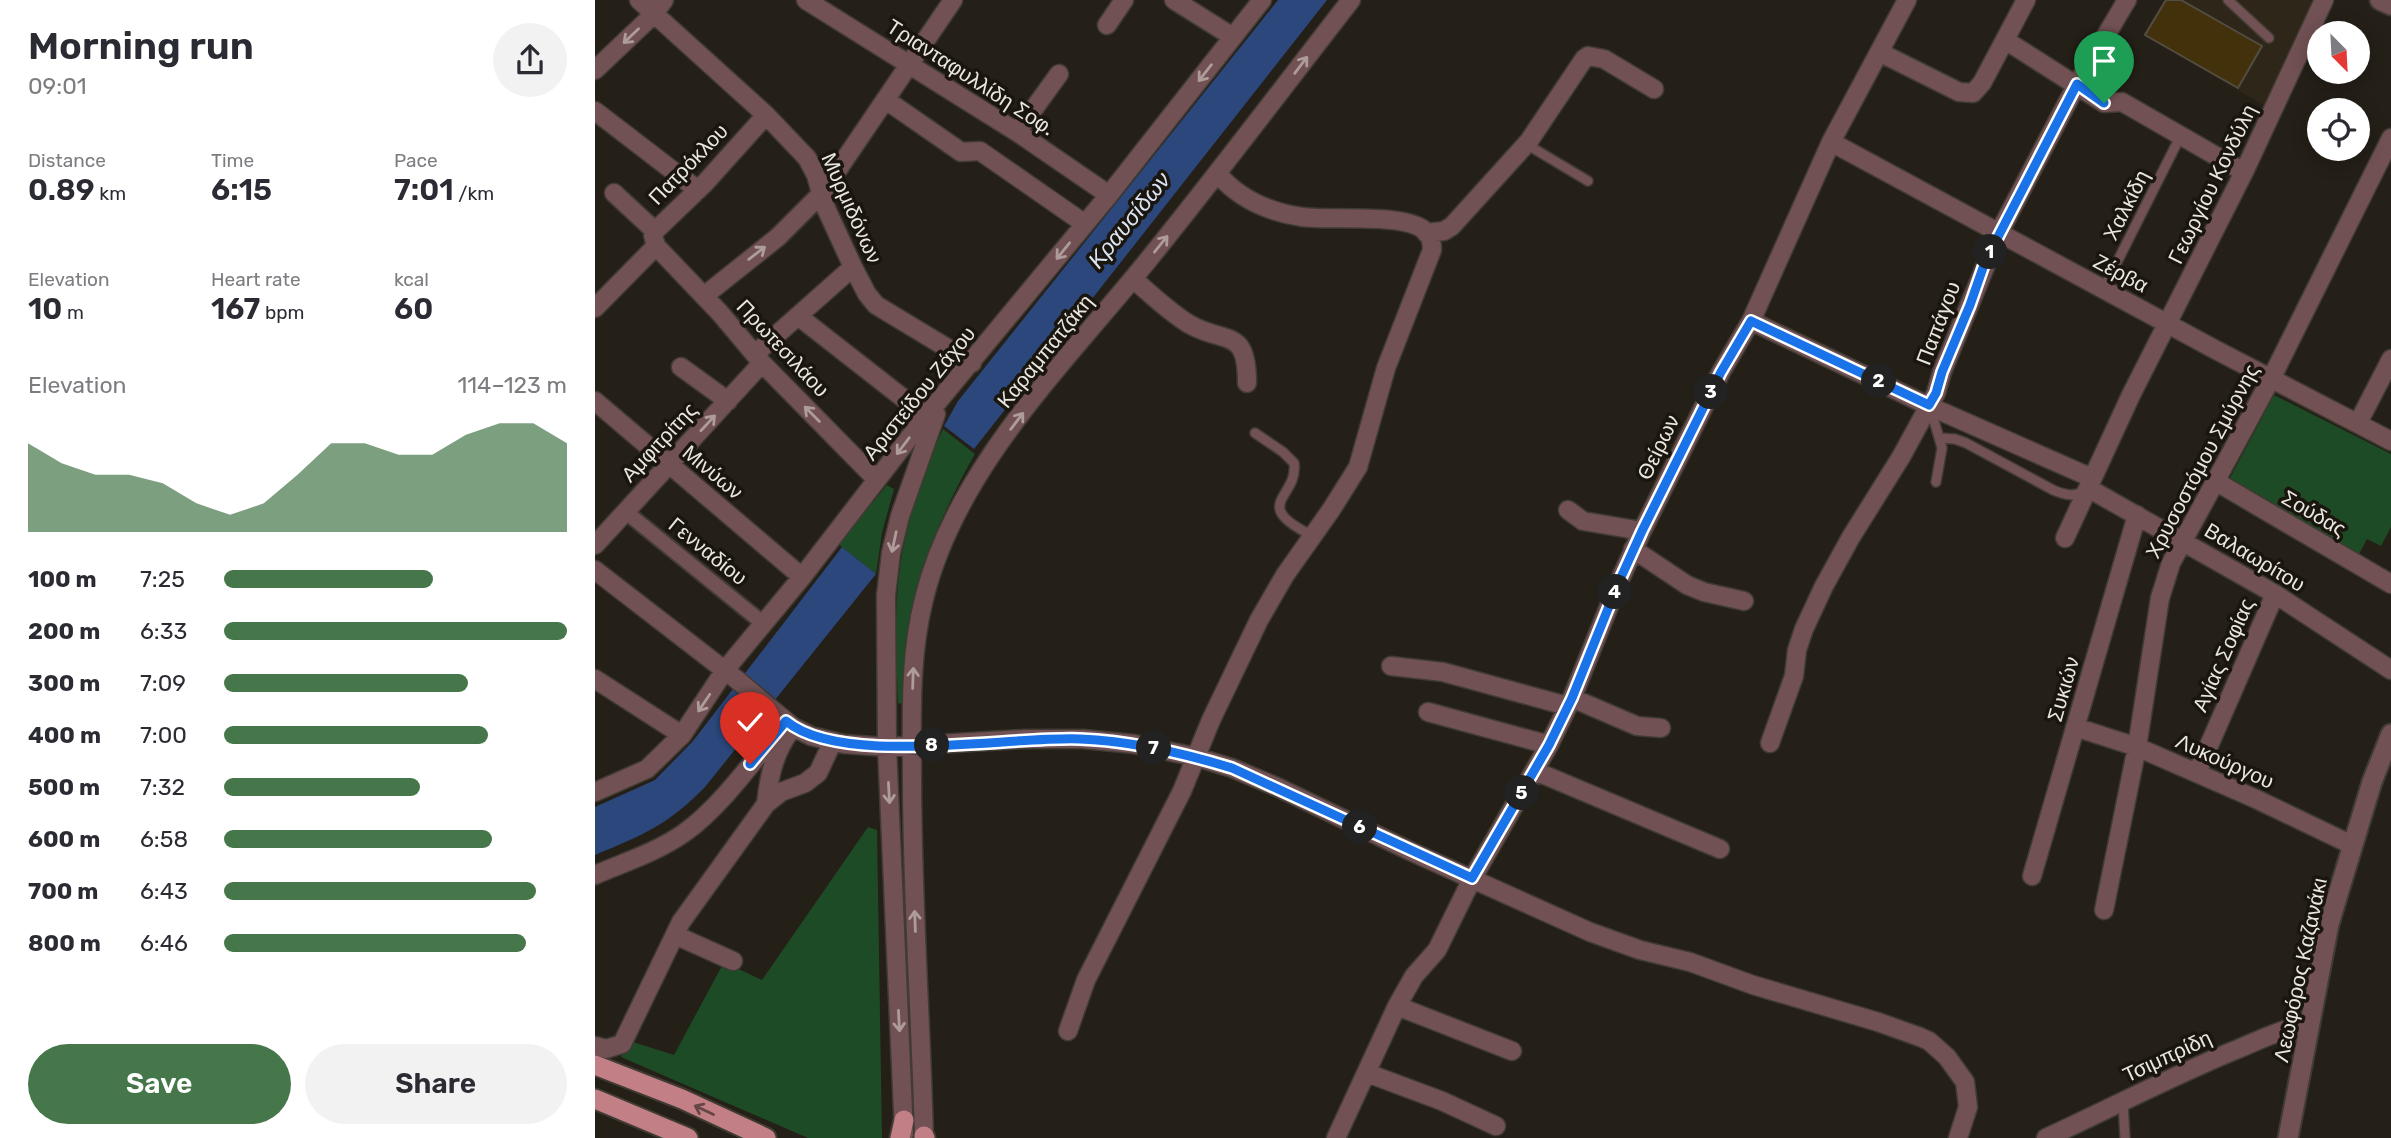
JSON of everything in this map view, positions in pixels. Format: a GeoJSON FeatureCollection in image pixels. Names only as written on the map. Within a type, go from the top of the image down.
{"type":"FeatureCollection","features":[{"type":"Feature","properties":{"kind":"main road"},"geometry":{"type":"LineString","coordinates":[[595,1065],[682,1099],[766,1138]]}},
{"type":"Feature","properties":{"kind":"main road"},"geometry":{"type":"LineString","coordinates":[[595,1099],[688,1138]]}},
{"type":"Feature","properties":{"kind":"street","name":"Μυρμιδόνων"},"geometry":{"type":"LineString","coordinates":[[639,0],[659,7],[807,158],[816,175],[824,204],[853,267],[876,305],[972,363]]}},
{"type":"Feature","properties":{"kind":"street"},"geometry":{"type":"LineString","coordinates":[[703,296],[778,237],[822,193],[953,0]]}},
{"type":"Feature","properties":{"kind":"street"},"geometry":{"type":"LineString","coordinates":[[1107,25],[1124,0]]}},
{"type":"Feature","properties":{"kind":"street"},"geometry":{"type":"LineString","coordinates":[[1174,0],[1233,37]]}},
{"type":"Feature","properties":{"kind":"street","name":"Αριστείδου Ζάχου"},"geometry":{"type":"LineString","coordinates":[[595,792],[647,769],[682,735],[731,674],[764,624],[926,416],[1109,195],[1262,0]]}},
{"type":"Feature","properties":{"kind":"street","name":"Καραμπατζάκη"},"geometry":{"type":"LineString","coordinates":[[925,1137],[912,854],[912,671],[917,630],[929,582],[948,530],[969,490],[1010,430],[1219,174],[1351,0]]}},
{"type":"Feature","properties":{"kind":"street","name":"Θείρων"},"geometry":{"type":"LineString","coordinates":[[1336,1138],[1397,1006],[1414,976],[1437,950],[1472,878],[1549,745],[1570,702],[1633,549],[1721,372],[1751,321],[1831,142],[1907,0]]}},
{"type":"Feature","properties":{"kind":"street"},"geometry":{"type":"LineString","coordinates":[[1879,52],[1959,92],[1973,93],[1978,90],[2026,0]]}},
{"type":"Feature","properties":{"kind":"street","name":"Παπάγου"},"geometry":{"type":"LineString","coordinates":[[1770,743],[1794,676],[1797,650],[1804,629],[1819,597],[1936,393],[1985,262],[1999,233],[2077,84],[2127,0]]}},
{"type":"Feature","properties":{"kind":"street","name":"Γεωργίου Κονδύλη"},"geometry":{"type":"LineString","coordinates":[[2065,538],[2167,323],[2244,172],[2323,0]]}},
{"type":"Feature","properties":{"kind":"street"},"geometry":{"type":"LineString","coordinates":[[2380,0],[2391,5]]}},
{"type":"Feature","properties":{"kind":"street","name":"Τριανταφυλλίδη Σοφ."},"geometry":{"type":"LineString","coordinates":[[810,1],[1017,132],[1109,195]]}},
{"type":"Feature","properties":{"kind":"street"},"geometry":{"type":"LineString","coordinates":[[595,70],[659,7]]}},
{"type":"Feature","properties":{"kind":"street"},"geometry":{"type":"LineString","coordinates":[[2005,40],[2104,103],[2122,102],[2244,172]]}},
{"type":"Feature","properties":{"kind":"street"},"geometry":{"type":"LineString","coordinates":[[1426,233],[1444,231],[1452,226],[1526,145],[1588,56],[1604,59],[1654,89]]}},
{"type":"Feature","properties":{"kind":"street"},"geometry":{"type":"LineString","coordinates":[[1017,132],[1059,74]]}},
{"type":"Feature","properties":{"kind":"street"},"geometry":{"type":"LineString","coordinates":[[887,100],[961,152],[981,151],[1085,224]]}},
{"type":"Feature","properties":{"kind":"street"},"geometry":{"type":"LineString","coordinates":[[595,111],[698,190]]}},
{"type":"Feature","properties":{"kind":"street","name":"Πατρόκλου"},"geometry":{"type":"LineString","coordinates":[[595,308],[766,115]]}},
{"type":"Feature","properties":{"kind":"street","name":"Χρυσοστόμου Σμύρνης"},"geometry":{"type":"LineString","coordinates":[[2104,910],[2137,747],[2160,598],[2171,563],[2271,379],[2391,138]]}},
{"type":"Feature","properties":{"kind":"street","name":"Ζέρβα"},"geometry":{"type":"LineString","coordinates":[[1831,142],[2103,290],[2391,440]]}},
{"type":"Feature","properties":{"kind":"street"},"geometry":{"type":"LineString","coordinates":[[1068,1031],[1086,980],[1182,791],[1211,720],[1271,597],[1358,467],[1386,368],[1430,261],[1432,243],[1426,233],[1414,225],[1383,220],[1302,217],[1263,207],[1235,191],[1219,174]]}},
{"type":"Feature","properties":{"kind":"street","name":"Πρωτεσιλάου"},"geometry":{"type":"LineString","coordinates":[[614,193],[759,359],[877,480]]}},
{"type":"Feature","properties":{"kind":"street","name":"Αμφιτρίτης"},"geometry":{"type":"LineString","coordinates":[[595,545],[728,401],[759,359],[797,316],[853,267]]}},
{"type":"Feature","properties":{"kind":"street"},"geometry":{"type":"LineString","coordinates":[[1133,279],[1189,324],[1236,343],[1246,359],[1247,383]]}},
{"type":"Feature","properties":{"kind":"street"},"geometry":{"type":"LineString","coordinates":[[797,316],[926,416]]}},
{"type":"Feature","properties":{"kind":"street","name":"Βαλαωρίτου"},"geometry":{"type":"LineString","coordinates":[[1751,321],[2090,483],[2137,515],[2274,594],[2391,670]]}},
{"type":"Feature","properties":{"kind":"street"},"geometry":{"type":"LineString","coordinates":[[2358,423],[2391,359]]}},
{"type":"Feature","properties":{"kind":"street","name":"Αμφιτρίτης"},"geometry":{"type":"LineString","coordinates":[[681,367],[728,401]]}},
{"type":"Feature","properties":{"kind":"street"},"geometry":{"type":"LineString","coordinates":[[903,1132],[887,747],[886,608],[891,552],[900,516],[937,410],[952,387]]}},
{"type":"Feature","properties":{"kind":"street","name":"Μινύων"},"geometry":{"type":"LineString","coordinates":[[595,401],[802,577]]}},
{"type":"Feature","properties":{"kind":"street","name":"Σούδας"},"geometry":{"type":"LineString","coordinates":[[2215,481],[2391,584]]}},
{"type":"Feature","properties":{"kind":"street"},"geometry":{"type":"LineString","coordinates":[[1568,510],[1583,521],[1642,531]]}},
{"type":"Feature","properties":{"kind":"street","name":"Γενναδίου"},"geometry":{"type":"LineString","coordinates":[[626,512],[764,624]]}},
{"type":"Feature","properties":{"kind":"street","name":"Συκιών"},"geometry":{"type":"LineString","coordinates":[[2032,876],[2137,515]]}},
{"type":"Feature","properties":{"kind":"street"},"geometry":{"type":"LineString","coordinates":[[1633,549],[1687,585],[1745,601]]}},
{"type":"Feature","properties":{"kind":"street"},"geometry":{"type":"LineString","coordinates":[[595,570],[731,674],[784,719],[811,736],[887,747],[1024,739],[1083,739],[1134,744],[1196,757],[1232,768],[1277,787],[1611,940],[1664,957],[1690,962],[1929,1041],[1958,1070],[1968,1089],[1966,1113],[1958,1138]]}},
{"type":"Feature","properties":{"kind":"street","name":"Αγίας Σοφίας"},"geometry":{"type":"LineString","coordinates":[[2197,774],[2274,594]]}},
{"type":"Feature","properties":{"kind":"street"},"geometry":{"type":"LineString","coordinates":[[1391,666],[1443,672],[1570,702],[1637,726],[1661,728]]}},
{"type":"Feature","properties":{"kind":"street"},"geometry":{"type":"LineString","coordinates":[[595,679],[682,735]]}},
{"type":"Feature","properties":{"kind":"street"},"geometry":{"type":"LineString","coordinates":[[1428,712],[1549,745]]}},
{"type":"Feature","properties":{"kind":"street"},"geometry":{"type":"LineString","coordinates":[[766,804],[773,763],[783,740],[784,719]]}},
{"type":"Feature","properties":{"kind":"street"},"geometry":{"type":"LineString","coordinates":[[595,875],[657,849],[692,827],[714,806],[784,719]]}},
{"type":"Feature","properties":{"kind":"street","name":"Λυκούργου"},"geometry":{"type":"LineString","coordinates":[[2075,727],[2137,747],[2352,845]]}},
{"type":"Feature","properties":{"kind":"street","name":"Λεωφόρος Καζανάκι"},"geometry":{"type":"LineString","coordinates":[[2288,1138],[2326,937],[2372,782],[2391,734]]}},
{"type":"Feature","properties":{"kind":"street"},"geometry":{"type":"LineString","coordinates":[[595,1046],[606,1049],[622,1044],[681,922],[766,804],[781,792],[812,779],[824,764],[833,741]]}},
{"type":"Feature","properties":{"kind":"street"},"geometry":{"type":"LineString","coordinates":[[1535,771],[1720,849]]}},
{"type":"Feature","properties":{"kind":"street"},"geometry":{"type":"LineString","coordinates":[[675,935],[733,961]]}},
{"type":"Feature","properties":{"kind":"street"},"geometry":{"type":"LineString","coordinates":[[1397,1006],[1512,1051]]}},
{"type":"Feature","properties":{"kind":"street","name":"Τσιμπρίδη"},"geometry":{"type":"LineString","coordinates":[[2046,1138],[2212,1060],[2292,1028],[2310,1025]]}},
{"type":"Feature","properties":{"kind":"street"},"geometry":{"type":"LineString","coordinates":[[1367,1073],[1442,1101],[1496,1126]]}},
{"type":"Feature","properties":{"kind":"lane"},"geometry":{"type":"LineString","coordinates":[[2228,0],[2269,38]]}},
{"type":"Feature","properties":{"kind":"lane","name":"Χαλκίδη"},"geometry":{"type":"LineString","coordinates":[[2103,290],[2181,135]]}},
{"type":"Feature","properties":{"kind":"lane"},"geometry":{"type":"LineString","coordinates":[[1526,145],[1588,181]]}},
{"type":"Feature","properties":{"kind":"lane"},"geometry":{"type":"LineString","coordinates":[[1929,405],[1940,438],[1942,457],[1936,482]]}},
{"type":"Feature","properties":{"kind":"lane"},"geometry":{"type":"LineString","coordinates":[[1255,433],[1294,463],[1296,475],[1279,506],[1296,528],[1313,536]]}},
{"type":"Feature","properties":{"kind":"lane"},"geometry":{"type":"LineString","coordinates":[[1940,438],[1960,440],[2025,477],[2065,495],[2080,494],[2090,483]]}},
{"type":"Feature","properties":{"kind":"lane"},"geometry":{"type":"LineString","coordinates":[[2123,1102],[2125,1138]]}},
{"type":"Feature","properties":{"kind":"shaded area"},"geometry":{"type":"Polygon","coordinates":[[[2164,0],[2310,0],[2314,9],[2265,106],[2143,35],[2164,0]]]}},
{"type":"Feature","properties":{"kind":"green space"},"geometry":{"type":"Polygon","coordinates":[[[2274,395],[2391,454],[2391,527],[2381,546],[2367,539],[2359,554],[2230,478],[2274,395]]]}},
{"type":"Feature","properties":{"kind":"green space"},"geometry":{"type":"Polygon","coordinates":[[[943,429],[975,454],[944,514],[922,574],[907,637],[902,704],[898,703],[896,639],[902,556],[911,512],[943,429]]]}},
{"type":"Feature","properties":{"kind":"green space"},"geometry":{"type":"Polygon","coordinates":[[[887,485],[894,489],[882,533],[876,574],[838,544],[887,485]]]}},
{"type":"Feature","properties":{"kind":"green space"},"geometry":{"type":"Polygon","coordinates":[[[868,827],[877,830],[882,1138],[808,1138],[621,1057],[630,1041],[674,1055],[724,962],[762,980],[868,827]]]}},
{"type":"Feature","properties":{"kind":"water","name":"Κραυσίδων"},"geometry":{"type":"Polygon","coordinates":[[[1278,0],[1327,0],[974,449],[944,426],[958,401],[1278,0]]]}},
{"type":"Feature","properties":{"kind":"water"},"geometry":{"type":"Polygon","coordinates":[[[842,547],[876,574],[692,800],[654,828],[595,855],[595,807],[655,780],[693,741],[842,547]]]}},
{"type":"Feature","properties":{"kind":"building"},"geometry":{"type":"Polygon","coordinates":[[[2166,0],[2181,0],[2262,46],[2238,88],[2145,35],[2166,0]]]}},
{"type":"Feature","properties":{"kind":"route"},"geometry":{"type":"LineString","coordinates":[[750,764],[786,721],[811,736],[844,744],[887,747],[1050,738],[1134,744],[1196,757],[1232,768],[1472,878],[1549,745],[1572,698],[1642,531],[1701,410],[1751,321],[1929,405],[1936,393],[1985,262],[2077,84],[2104,103]]}}]}
